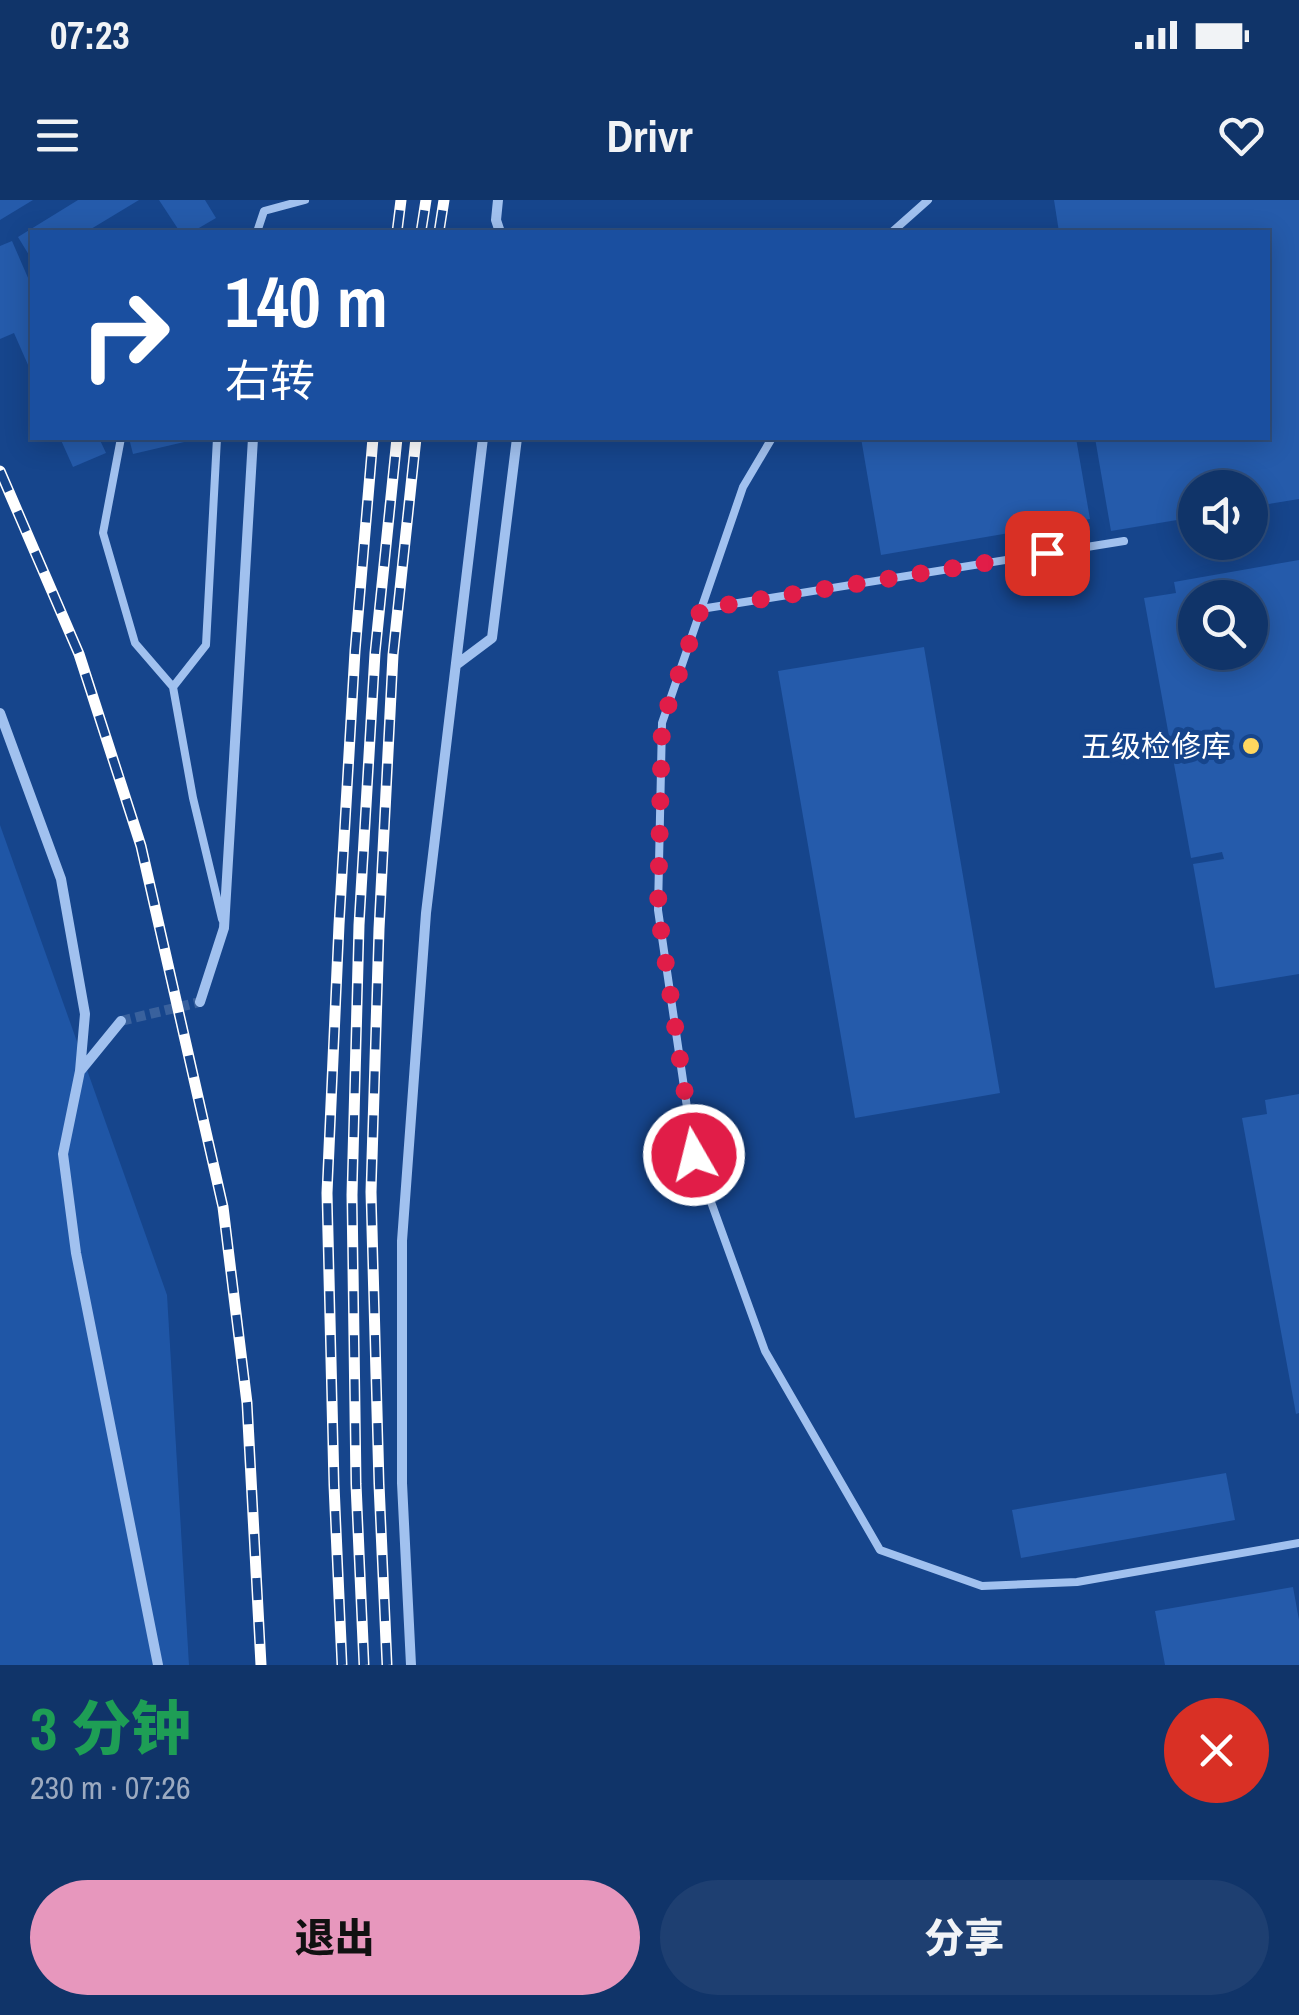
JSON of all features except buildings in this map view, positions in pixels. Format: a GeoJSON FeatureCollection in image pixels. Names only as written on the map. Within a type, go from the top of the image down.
{"type":"FeatureCollection","features":[{"type":"Feature","properties":{"kind":"street"},"geometry":{"type":"LineString","coordinates":[[498,200],[499,230]]}},
{"type":"Feature","properties":{"kind":"street"},"geometry":{"type":"LineString","coordinates":[[200,1002],[224,928],[252,440]]}},
{"type":"Feature","properties":{"kind":"street"},"geometry":{"type":"LineString","coordinates":[[410,1665],[402,1483],[402,1242],[426,913],[483,440]]}},
{"type":"Feature","properties":{"kind":"street"},"geometry":{"type":"LineString","coordinates":[[456,666],[492,638],[518,440]]}},
{"type":"Feature","properties":{"kind":"street"},"geometry":{"type":"LineString","coordinates":[[0,714],[61,879],[85,1014],[80,1071],[63,1154],[76,1254],[158,1665]]}},
{"type":"Feature","properties":{"kind":"street"},"geometry":{"type":"LineString","coordinates":[[80,1071],[121,1021]]}},
{"type":"Feature","properties":{"kind":"lane"},"geometry":{"type":"LineString","coordinates":[[258,230],[264,211],[305,200]]}},
{"type":"Feature","properties":{"kind":"lane"},"geometry":{"type":"LineString","coordinates":[[894,230],[928,200]]}},
{"type":"Feature","properties":{"kind":"lane"},"geometry":{"type":"LineString","coordinates":[[121,440],[102,534],[135,643],[173,688],[193,798],[224,928]]}},
{"type":"Feature","properties":{"kind":"lane"},"geometry":{"type":"LineString","coordinates":[[173,688],[206,645],[217,440]]}},
{"type":"Feature","properties":{"kind":"lane"},"geometry":{"type":"LineString","coordinates":[[771,440],[743,488],[662,724],[658,910],[694,1155],[764,1351],[880,1550],[982,1586],[1077,1582],[1299,1542]]}},
{"type":"Feature","properties":{"kind":"lane"},"geometry":{"type":"LineString","coordinates":[[701,609],[1124,541]]}},
{"type":"Feature","properties":{"kind":"shaded area"},"geometry":{"type":"Polygon","coordinates":[[[0,825],[167,1295],[189,1665],[0,1665],[0,825]]]}},
{"type":"Feature","properties":{"kind":"tunnel"},"geometry":{"type":"LineString","coordinates":[[121,1021],[200,1002]]}},
{"type":"Feature","properties":{"kind":"railway"},"geometry":{"type":"LineString","coordinates":[[397,230],[401,200]]}},
{"type":"Feature","properties":{"kind":"railway"},"geometry":{"type":"LineString","coordinates":[[421,230],[426,200]]}},
{"type":"Feature","properties":{"kind":"railway"},"geometry":{"type":"LineString","coordinates":[[439,230],[444,200]]}},
{"type":"Feature","properties":{"kind":"railway"},"geometry":{"type":"LineString","coordinates":[[342,1665],[327,1193],[355,651],[373,440]]}},
{"type":"Feature","properties":{"kind":"railway"},"geometry":{"type":"LineString","coordinates":[[364,1665],[356,1484],[352,1195],[359,925],[375,653],[397,440]]}},
{"type":"Feature","properties":{"kind":"railway"},"geometry":{"type":"LineString","coordinates":[[387,1665],[371,1192],[393,655],[416,440]]}},
{"type":"Feature","properties":{"kind":"railway"},"geometry":{"type":"LineString","coordinates":[[0,471],[79,654],[141,846],[223,1207],[247,1403],[261,1665]]}},
{"type":"Feature","properties":{"kind":"place","name":"五级检修库"},"geometry":{"type":"Point","coordinates":[1251,746]}},
{"type":"Feature","properties":{"kind":"route"},"geometry":{"type":"LineString","coordinates":[[694,1155],[658,910],[662,724],[701,609],[1047,553]]}}]}
